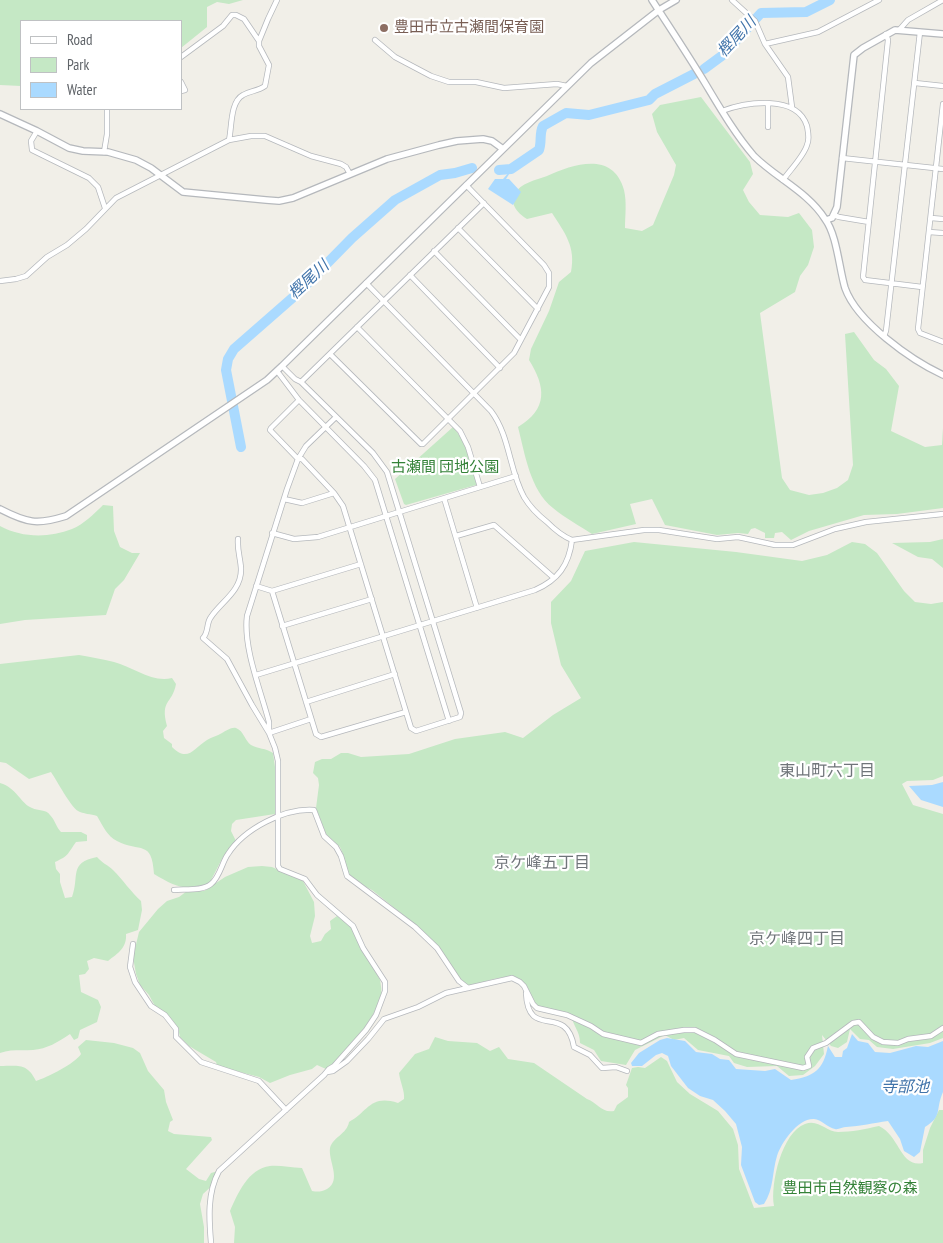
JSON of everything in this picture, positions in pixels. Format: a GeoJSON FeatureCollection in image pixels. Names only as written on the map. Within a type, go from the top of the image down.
{"type":"FeatureCollection","features":[{"type":"Feature","properties":{"kind":"street"},"geometry":{"type":"LineString","coordinates":[[229,140],[237,100],[242,95],[259,90],[265,86],[268,64],[259,46],[259,41],[277,0]]}},
{"type":"Feature","properties":{"kind":"street"},"geometry":{"type":"LineString","coordinates":[[652,0],[741,139],[754,155],[816,207],[826,220],[845,288],[860,313],[884,336],[916,361],[943,375]]}},
{"type":"Feature","properties":{"kind":"street"},"geometry":{"type":"LineString","coordinates":[[0,509],[20,519],[34,522],[50,521],[66,516],[258,386],[277,371],[567,86],[606,50],[659,10],[676,0]]}},
{"type":"Feature","properties":{"kind":"street"},"geometry":{"type":"LineString","coordinates":[[732,0],[755,21],[765,44],[788,77],[792,107],[804,119],[809,137],[807,146],[783,180]]}},
{"type":"Feature","properties":{"kind":"street"},"geometry":{"type":"LineString","coordinates":[[765,44],[818,32],[879,0]]}},
{"type":"Feature","properties":{"kind":"street"},"geometry":{"type":"LineString","coordinates":[[900,29],[908,20],[943,0]]}},
{"type":"Feature","properties":{"kind":"street"},"geometry":{"type":"LineString","coordinates":[[182,57],[223,26],[232,15],[236,14],[244,19],[259,41]]}},
{"type":"Feature","properties":{"kind":"street"},"geometry":{"type":"LineString","coordinates":[[826,220],[833,215],[837,207],[854,55],[886,34],[900,29],[943,34]]}},
{"type":"Feature","properties":{"kind":"street"},"geometry":{"type":"LineString","coordinates":[[884,336],[892,283],[920,32]]}},
{"type":"Feature","properties":{"kind":"street"},"geometry":{"type":"LineString","coordinates":[[886,34],[888,40],[863,277],[865,280],[922,287]]}},
{"type":"Feature","properties":{"kind":"street"},"geometry":{"type":"LineString","coordinates":[[375,40],[395,57],[427,74],[448,82],[476,82],[504,88],[556,84],[567,86]]}},
{"type":"Feature","properties":{"kind":"street"},"geometry":{"type":"LineString","coordinates":[[915,83],[943,86]]}},
{"type":"Feature","properties":{"kind":"street"},"geometry":{"type":"LineString","coordinates":[[722,111],[738,105],[756,103],[792,107]]}},
{"type":"Feature","properties":{"kind":"street"},"geometry":{"type":"LineString","coordinates":[[768,104],[768,127]]}},
{"type":"Feature","properties":{"kind":"street"},"geometry":{"type":"LineString","coordinates":[[943,104],[918,331],[943,342]]}},
{"type":"Feature","properties":{"kind":"street"},"geometry":{"type":"LineString","coordinates":[[104,152],[107,110]]}},
{"type":"Feature","properties":{"kind":"street"},"geometry":{"type":"LineString","coordinates":[[0,114],[69,148],[104,152],[136,160],[161,175],[183,192],[230,198],[279,201],[293,198],[397,156],[457,141],[488,140],[503,149]]}},
{"type":"Feature","properties":{"kind":"street"},"geometry":{"type":"LineString","coordinates":[[37,131],[31,141],[32,150],[89,178],[98,187],[105,208]]}},
{"type":"Feature","properties":{"kind":"street"},"geometry":{"type":"LineString","coordinates":[[0,281],[26,276],[47,257],[67,245],[86,229],[116,198],[229,140],[251,136],[265,136],[311,156],[341,164],[346,167],[350,174]]}},
{"type":"Feature","properties":{"kind":"street"},"geometry":{"type":"LineString","coordinates":[[842,158],[943,169]]}},
{"type":"Feature","properties":{"kind":"street"},"geometry":{"type":"LineString","coordinates":[[330,354],[419,444],[423,444],[510,358],[549,287],[547,270],[466,185]]}},
{"type":"Feature","properties":{"kind":"street"},"geometry":{"type":"LineString","coordinates":[[301,382],[484,203]]}},
{"type":"Feature","properties":{"kind":"street"},"geometry":{"type":"LineString","coordinates":[[833,215],[868,222]]}},
{"type":"Feature","properties":{"kind":"street"},"geometry":{"type":"LineString","coordinates":[[931,218],[943,219]]}},
{"type":"Feature","properties":{"kind":"street"},"geometry":{"type":"LineString","coordinates":[[458,228],[538,309]]}},
{"type":"Feature","properties":{"kind":"street"},"geometry":{"type":"LineString","coordinates":[[929,232],[943,233]]}},
{"type":"Feature","properties":{"kind":"street"},"geometry":{"type":"LineString","coordinates":[[434,251],[521,340]]}},
{"type":"Feature","properties":{"kind":"street"},"geometry":{"type":"LineString","coordinates":[[410,275],[500,368]]}},
{"type":"Feature","properties":{"kind":"street"},"geometry":{"type":"LineString","coordinates":[[366,283],[489,407],[503,432],[523,495],[531,507],[558,532],[572,540],[644,530],[659,530],[717,539],[738,537],[775,545],[792,545],[835,529],[866,522],[943,514]]}},
{"type":"Feature","properties":{"kind":"street"},"geometry":{"type":"LineString","coordinates":[[357,327],[464,436],[480,487]]}},
{"type":"Feature","properties":{"kind":"street"},"geometry":{"type":"LineString","coordinates":[[282,366],[295,379],[301,382],[384,466],[390,478],[462,713],[460,717],[414,731],[406,712],[343,506],[334,493],[302,459],[298,458],[270,430],[299,400]]}},
{"type":"Feature","properties":{"kind":"street"},"geometry":{"type":"LineString","coordinates":[[277,371],[299,400],[370,474],[377,486],[449,721]]}},
{"type":"Feature","properties":{"kind":"street"},"geometry":{"type":"LineString","coordinates":[[269,733],[269,722],[249,652],[246,630],[247,616],[272,533],[298,458],[306,446],[336,417]]}},
{"type":"Feature","properties":{"kind":"street"},"geometry":{"type":"LineString","coordinates":[[272,533],[301,540],[318,537],[516,476]]}},
{"type":"Feature","properties":{"kind":"street"},"geometry":{"type":"LineString","coordinates":[[284,499],[302,503],[334,493]]}},
{"type":"Feature","properties":{"kind":"street"},"geometry":{"type":"LineString","coordinates":[[444,498],[477,608]]}},
{"type":"Feature","properties":{"kind":"street"},"geometry":{"type":"LineString","coordinates":[[456,536],[492,525],[554,578]]}},
{"type":"Feature","properties":{"kind":"street"},"geometry":{"type":"LineString","coordinates":[[210,1243],[209,1212],[211,1196],[213,1184],[219,1171],[334,1066],[366,1030],[376,1015],[385,991],[385,982],[363,948],[353,926],[316,895],[304,879],[280,869],[278,866],[278,757],[269,733],[227,659],[203,638],[206,634],[210,618],[236,588],[241,571],[238,539]]}},
{"type":"Feature","properties":{"kind":"street"},"geometry":{"type":"LineString","coordinates":[[256,675],[535,590],[559,573],[568,560],[572,540]]}},
{"type":"Feature","properties":{"kind":"street"},"geometry":{"type":"LineString","coordinates":[[256,586],[272,590],[361,564]]}},
{"type":"Feature","properties":{"kind":"street"},"geometry":{"type":"LineString","coordinates":[[272,590],[316,734],[321,738],[406,712]]}},
{"type":"Feature","properties":{"kind":"street"},"geometry":{"type":"LineString","coordinates":[[282,626],[372,599]]}},
{"type":"Feature","properties":{"kind":"street"},"geometry":{"type":"LineString","coordinates":[[306,702],[395,674]]}},
{"type":"Feature","properties":{"kind":"street"},"geometry":{"type":"LineString","coordinates":[[269,733],[311,719]]}},
{"type":"Feature","properties":{"kind":"street"},"geometry":{"type":"LineString","coordinates":[[174,890],[203,888],[212,884],[226,856],[239,840],[278,815],[314,810],[324,836],[336,847],[341,856],[347,876],[415,927],[437,948],[459,981],[468,988]]}},
{"type":"Feature","properties":{"kind":"street"},"geometry":{"type":"LineString","coordinates":[[133,944],[130,967],[135,982],[151,1006],[164,1015],[176,1029],[179,1041],[201,1062],[259,1081],[286,1110]]}},
{"type":"Feature","properties":{"kind":"street"},"geometry":{"type":"LineString","coordinates":[[327,1072],[333,1071],[347,1061],[384,1019],[418,1007],[446,993],[512,978],[520,982],[537,1008],[573,1017],[604,1034],[641,1043],[658,1034],[695,1030],[736,1054],[804,1068],[809,1066],[807,1058],[813,1048],[826,1043],[853,1023],[859,1022],[873,1037],[883,1042],[898,1043],[908,1039],[931,1036],[943,1028]]}},
{"type":"Feature","properties":{"kind":"street"},"geometry":{"type":"LineString","coordinates":[[526,991],[526,1005],[535,1017],[543,1021],[559,1022],[567,1028],[573,1038],[574,1047],[590,1055],[602,1068],[616,1067],[627,1071]]}},
{"type":"Feature","properties":{"kind":"green space"},"geometry":{"type":"Polygon","coordinates":[[[0,0],[243,0],[229,4],[217,2],[207,7],[207,27],[182,47],[182,20],[20,20],[20,86],[0,85],[0,0]]]}},
{"type":"Feature","properties":{"kind":"green space"},"geometry":{"type":"Polygon","coordinates":[[[701,97],[750,162],[753,174],[743,190],[749,202],[760,215],[788,217],[799,213],[812,230],[814,247],[808,265],[800,276],[795,292],[760,313],[782,478],[790,490],[809,495],[837,488],[848,480],[853,465],[845,334],[854,332],[874,360],[886,369],[899,386],[891,431],[925,447],[942,445],[943,428],[943,508],[897,514],[864,515],[809,531],[791,540],[782,532],[775,533],[774,538],[765,538],[765,533],[755,528],[751,529],[748,534],[717,535],[665,525],[652,499],[630,504],[636,524],[592,534],[553,508],[539,492],[526,460],[518,427],[535,413],[539,405],[541,388],[539,379],[529,360],[531,349],[549,311],[559,282],[571,272],[572,255],[565,234],[552,213],[527,219],[518,212],[513,198],[517,190],[529,182],[580,165],[602,165],[619,178],[624,190],[626,204],[625,228],[642,231],[653,225],[674,175],[676,165],[657,132],[652,114],[660,105],[701,97]]]}},
{"type":"Feature","properties":{"kind":"green space","name":"古瀬間 団地公園"},"geometry":{"type":"Polygon","coordinates":[[[453,427],[468,453],[476,485],[404,504],[395,479],[453,427]]]}},
{"type":"Feature","properties":{"kind":"green space"},"geometry":{"type":"Polygon","coordinates":[[[103,505],[113,506],[114,531],[120,547],[132,553],[140,553],[124,580],[115,589],[106,615],[25,620],[0,624],[0,526],[26,535],[54,534],[72,529],[81,524],[103,505]]]}},
{"type":"Feature","properties":{"kind":"green space"},"geometry":{"type":"Polygon","coordinates":[[[943,539],[943,568],[932,559],[918,557],[892,543],[930,542],[943,539]]]}},
{"type":"Feature","properties":{"kind":"green space"},"geometry":{"type":"Polygon","coordinates":[[[634,542],[736,552],[802,561],[827,555],[852,542],[865,544],[877,553],[904,591],[915,602],[931,604],[943,602],[943,776],[933,780],[907,781],[902,784],[913,805],[943,814],[943,1038],[930,1043],[893,1049],[877,1047],[869,1040],[860,1039],[850,1029],[847,1042],[838,1048],[831,1046],[822,1035],[824,1054],[815,1066],[803,1075],[789,1076],[777,1066],[747,1067],[734,1063],[729,1056],[698,1050],[684,1038],[674,1040],[665,1035],[635,1050],[626,1065],[601,1061],[594,1050],[580,1043],[571,1015],[538,1007],[520,980],[503,977],[470,986],[460,981],[438,946],[417,926],[372,890],[349,876],[345,870],[340,847],[326,834],[316,808],[319,785],[318,778],[313,773],[315,762],[322,759],[331,759],[341,753],[361,757],[409,754],[455,739],[505,732],[523,738],[553,715],[581,698],[561,665],[551,623],[551,602],[571,581],[585,551],[634,542]]]}},
{"type":"Feature","properties":{"kind":"green space"},"geometry":{"type":"Polygon","coordinates":[[[79,655],[121,664],[157,678],[172,678],[176,684],[166,706],[165,717],[167,726],[163,731],[164,738],[178,752],[187,754],[207,740],[229,729],[236,728],[241,731],[251,745],[273,753],[275,767],[275,814],[236,820],[232,824],[231,831],[236,841],[223,857],[209,884],[187,888],[174,885],[154,874],[151,856],[147,851],[117,841],[108,834],[97,816],[82,813],[75,809],[51,772],[29,779],[6,763],[0,762],[0,664],[79,655]]]}},
{"type":"Feature","properties":{"kind":"green space"},"geometry":{"type":"Polygon","coordinates":[[[0,783],[11,788],[28,806],[48,813],[61,832],[81,832],[87,835],[87,841],[76,842],[66,856],[55,862],[56,869],[60,874],[60,882],[65,898],[72,897],[78,867],[82,863],[97,857],[113,870],[141,901],[142,910],[138,930],[126,934],[125,943],[118,953],[108,961],[94,958],[87,961],[89,969],[85,974],[79,975],[81,992],[98,1000],[101,1007],[97,1022],[80,1030],[78,1038],[74,1040],[70,1034],[48,1047],[0,1053],[0,783]]]}},
{"type":"Feature","properties":{"kind":"green space"},"geometry":{"type":"Polygon","coordinates":[[[248,867],[272,867],[303,881],[314,902],[315,916],[310,936],[312,943],[321,941],[331,929],[330,921],[337,916],[351,927],[380,980],[381,990],[381,996],[373,1015],[350,1047],[333,1064],[326,1069],[317,1065],[312,1069],[270,1083],[259,1077],[217,1066],[216,1062],[189,1046],[180,1037],[178,1028],[173,1021],[166,1013],[156,1008],[149,995],[140,985],[133,957],[139,932],[167,901],[179,897],[187,891],[204,891],[225,877],[248,867]]]}},
{"type":"Feature","properties":{"kind":"green space","name":"豊田市自然観察の森"},"geometry":{"type":"Polygon","coordinates":[[[435,1037],[448,1041],[477,1043],[490,1051],[499,1047],[508,1059],[534,1063],[606,1111],[614,1111],[617,1105],[628,1097],[626,1085],[632,1068],[645,1068],[661,1057],[667,1061],[677,1082],[690,1094],[718,1111],[733,1129],[738,1145],[739,1169],[754,1208],[774,1206],[774,1185],[779,1160],[790,1137],[805,1124],[814,1123],[838,1132],[879,1126],[892,1137],[909,1161],[923,1163],[923,1150],[930,1128],[939,1110],[943,1110],[943,1243],[234,1243],[235,1227],[230,1211],[240,1190],[250,1177],[262,1168],[270,1166],[302,1168],[312,1191],[320,1192],[327,1189],[334,1181],[330,1148],[334,1141],[346,1130],[349,1122],[375,1102],[389,1101],[398,1103],[404,1099],[399,1073],[415,1054],[429,1049],[435,1037]]]}},
{"type":"Feature","properties":{"kind":"green space"},"geometry":{"type":"Polygon","coordinates":[[[86,1040],[114,1043],[133,1048],[140,1053],[148,1071],[164,1090],[166,1102],[173,1120],[170,1122],[168,1131],[174,1134],[211,1137],[212,1140],[186,1169],[199,1179],[206,1181],[211,1173],[222,1170],[215,1183],[203,1194],[200,1204],[204,1227],[204,1243],[0,1243],[0,1066],[26,1068],[36,1081],[53,1074],[78,1058],[81,1054],[78,1047],[86,1040]]]}},
{"type":"Feature","properties":{"kind":"water"},"geometry":{"type":"Polygon","coordinates":[[[510,171],[506,179],[509,179],[521,192],[513,205],[488,189],[495,179],[503,179],[510,171]]]}},
{"type":"Feature","properties":{"kind":"water"},"geometry":{"type":"Polygon","coordinates":[[[943,782],[943,807],[921,800],[909,786],[932,785],[943,782]]]}},
{"type":"Feature","properties":{"kind":"water","name":"寺部池"},"geometry":{"type":"Polygon","coordinates":[[[852,1034],[858,1041],[868,1043],[875,1052],[890,1053],[916,1046],[928,1047],[943,1041],[943,1092],[936,1116],[925,1127],[920,1152],[914,1157],[904,1151],[900,1139],[888,1121],[836,1129],[817,1119],[808,1120],[796,1127],[782,1145],[775,1162],[770,1192],[764,1204],[759,1205],[755,1202],[741,1165],[742,1147],[736,1124],[725,1111],[713,1100],[700,1096],[688,1088],[671,1066],[668,1056],[662,1053],[656,1055],[642,1066],[632,1066],[631,1063],[639,1053],[660,1040],[667,1038],[685,1041],[696,1052],[712,1054],[720,1059],[729,1060],[736,1069],[765,1071],[775,1069],[791,1080],[812,1074],[817,1070],[823,1061],[828,1046],[835,1057],[842,1057],[852,1034]]]}},
{"type":"Feature","properties":{"kind":"waterway","name":"樫尾川"},"geometry":{"type":"LineString","coordinates":[[704,69],[723,55],[761,13],[806,12],[830,0]]}},
{"type":"Feature","properties":{"kind":"waterway","name":"樫尾川"},"geometry":{"type":"LineString","coordinates":[[499,170],[511,169],[539,150],[543,126],[566,113],[589,115],[649,100],[655,94],[694,74]]}},
{"type":"Feature","properties":{"kind":"waterway","name":"樫尾川"},"geometry":{"type":"LineString","coordinates":[[241,447],[226,370],[228,359],[234,349],[298,293],[352,238],[395,200],[440,175],[472,168]]}},
{"type":"Feature","properties":{"kind":"place","name":"豊田市立古瀬間保育園"},"geometry":{"type":"Point","coordinates":[384,28]}},
{"type":"Feature","properties":{"kind":"district","name":"東山町六丁目"},"geometry":{"type":"Point","coordinates":[827,771]}},
{"type":"Feature","properties":{"kind":"district","name":"京ケ峰五丁目"},"geometry":{"type":"Point","coordinates":[542,863]}},
{"type":"Feature","properties":{"kind":"district","name":"京ケ峰四丁目"},"geometry":{"type":"Point","coordinates":[797,939]}}]}
